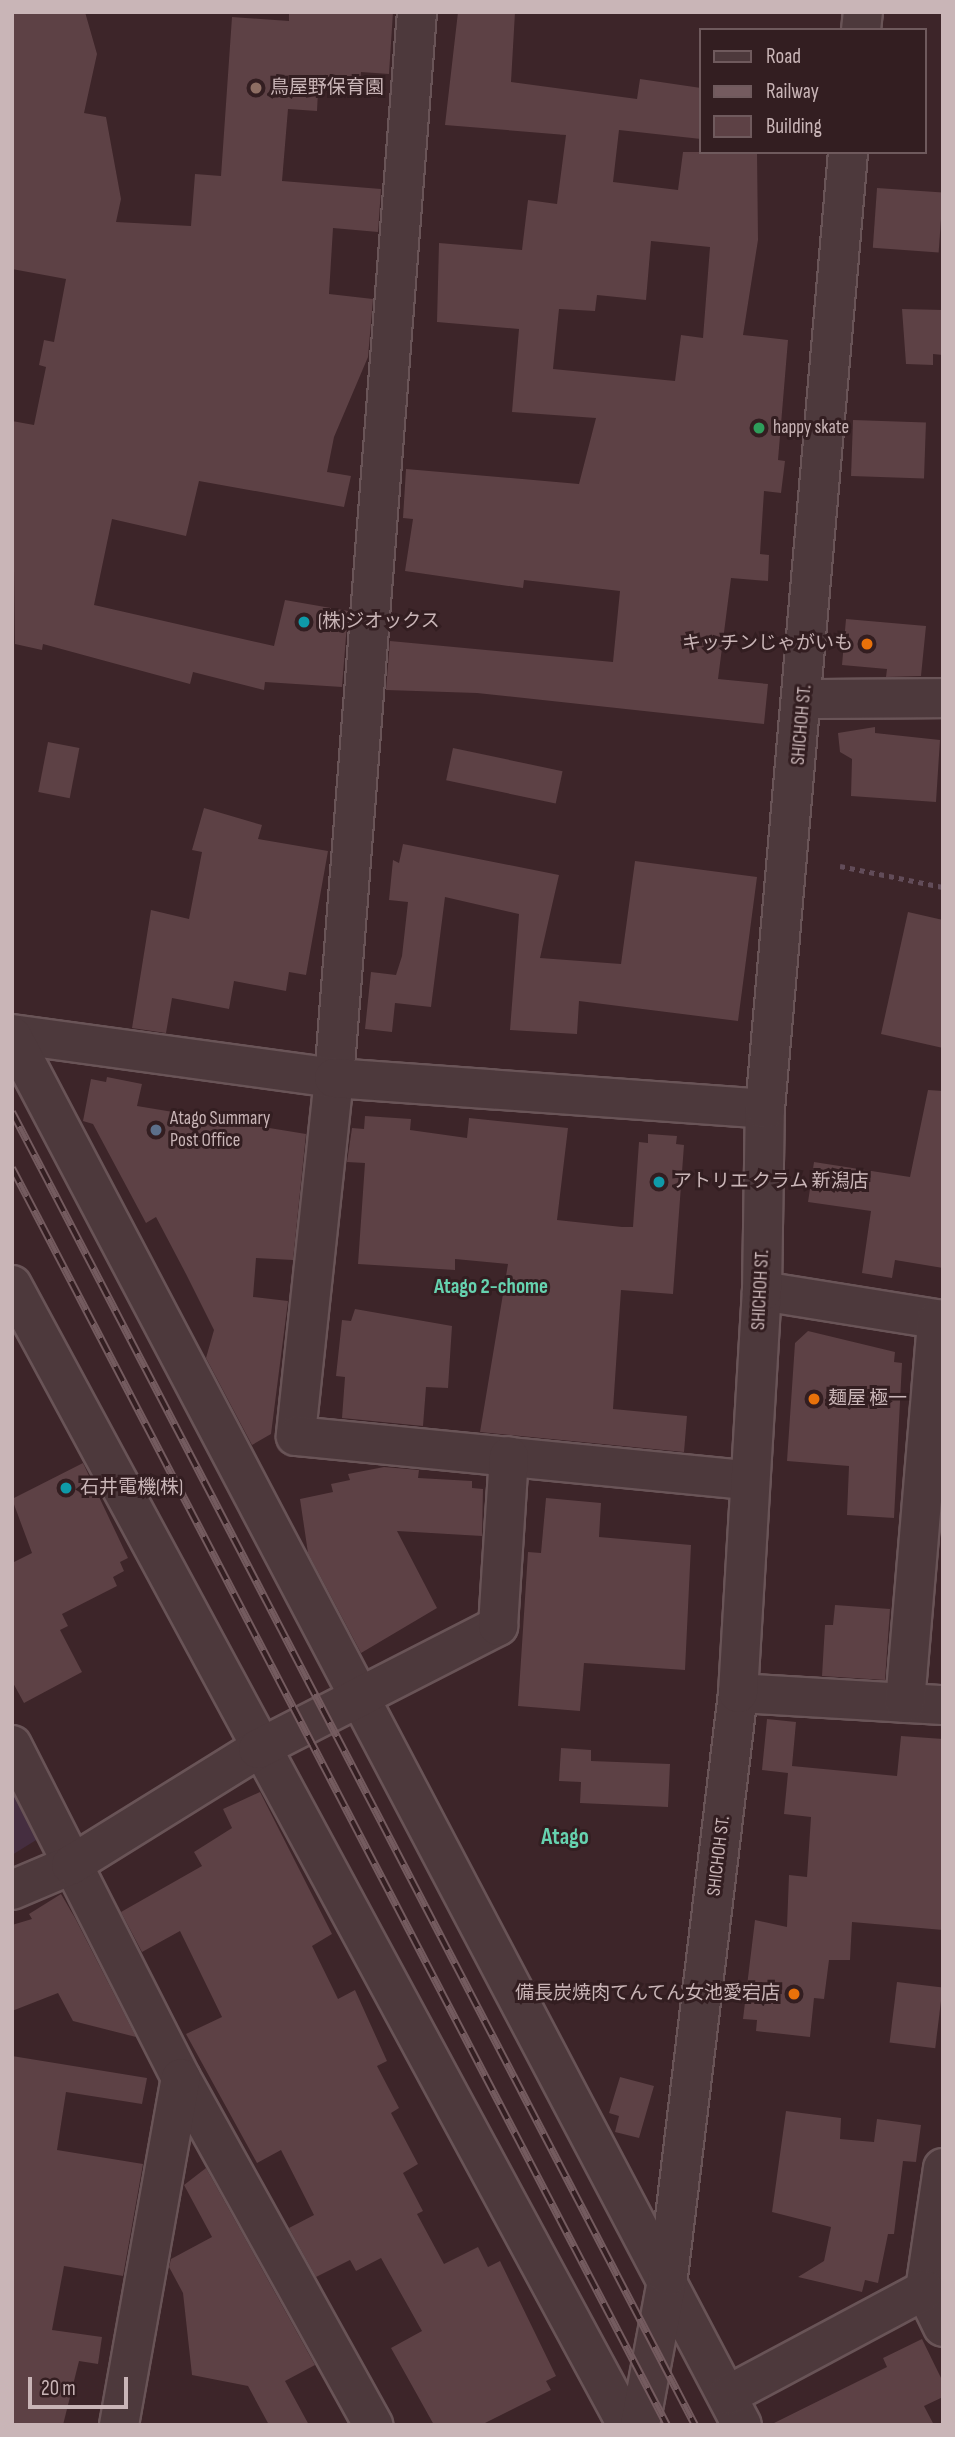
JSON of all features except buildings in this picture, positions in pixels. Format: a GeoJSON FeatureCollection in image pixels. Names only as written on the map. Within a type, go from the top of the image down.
{"type":"FeatureCollection","features":[{"type":"Feature","properties":{"kind":"street"},"geometry":{"type":"LineString","coordinates":[[417,12],[334,1079],[296,1436],[748,1480]]}},
{"type":"Feature","properties":{"kind":"street","name":"SHICHOH ST."},"geometry":{"type":"LineString","coordinates":[[640,2425],[668,2276],[738,1693],[748,1480],[762,1291],[765,1109],[805,699],[848,154]]}},
{"type":"Feature","properties":{"kind":"street"},"geometry":{"type":"LineString","coordinates":[[805,699],[943,698]]}},
{"type":"Feature","properties":{"kind":"street"},"geometry":{"type":"LineString","coordinates":[[12,1035],[334,1079],[765,1109]]}},
{"type":"Feature","properties":{"kind":"street"},"geometry":{"type":"LineString","coordinates":[[12,1035],[668,2276],[735,2410],[925,2290]]}},
{"type":"Feature","properties":{"kind":"street"},"geometry":{"type":"LineString","coordinates":[[12,1285],[258,1749],[627,2425]]}},
{"type":"Feature","properties":{"kind":"street"},"geometry":{"type":"LineString","coordinates":[[762,1291],[940,1319],[905,1703]]}},
{"type":"Feature","properties":{"kind":"street"},"geometry":{"type":"LineString","coordinates":[[12,1890],[71,1865],[258,1749],[364,1699],[498,1626],[509,1456]]}},
{"type":"Feature","properties":{"kind":"street"},"geometry":{"type":"LineString","coordinates":[[738,1693],[943,1705]]}},
{"type":"Feature","properties":{"kind":"street"},"geometry":{"type":"LineString","coordinates":[[12,1745],[181,2078],[373,2425]]}},
{"type":"Feature","properties":{"kind":"street"},"geometry":{"type":"LineString","coordinates":[[119,2425],[181,2078]]}},
{"type":"Feature","properties":{"kind":"street"},"geometry":{"type":"LineString","coordinates":[[943,2168],[925,2290],[943,2327]]}},
{"type":"Feature","properties":{"kind":"path"},"geometry":{"type":"LineString","coordinates":[[840,866],[943,887]]}},
{"type":"Feature","properties":{"kind":"shaded area"},"geometry":{"type":"Polygon","coordinates":[[[12,1781],[41,1837],[12,1855],[12,1781]]]}},
{"type":"Feature","properties":{"kind":"railway"},"geometry":{"type":"LineString","coordinates":[[12,1112],[695,2425]]}},
{"type":"Feature","properties":{"kind":"railway"},"geometry":{"type":"LineString","coordinates":[[12,1168],[667,2425]]}},
{"type":"Feature","properties":{"kind":"place","name":"鳥屋野保育園"},"geometry":{"type":"Point","coordinates":[256,88]}},
{"type":"Feature","properties":{"kind":"place","name":"happy skate"},"geometry":{"type":"Point","coordinates":[759,428]}},
{"type":"Feature","properties":{"kind":"place","name":"(株)ジオックス"},"geometry":{"type":"Point","coordinates":[304,622]}},
{"type":"Feature","properties":{"kind":"place","name":"キッチンじゃがいも"},"geometry":{"type":"Point","coordinates":[867,644]}},
{"type":"Feature","properties":{"kind":"place","name":"Atago Summary Post Office"},"geometry":{"type":"Point","coordinates":[156,1130]}},
{"type":"Feature","properties":{"kind":"place","name":"アトリエ クラム 新潟店"},"geometry":{"type":"Point","coordinates":[659,1182]}},
{"type":"Feature","properties":{"kind":"place","name":"麺屋 極一"},"geometry":{"type":"Point","coordinates":[814,1399]}},
{"type":"Feature","properties":{"kind":"place","name":"石井電機(株)"},"geometry":{"type":"Point","coordinates":[66,1488]}},
{"type":"Feature","properties":{"kind":"place","name":"備長炭焼肉てんてん女池愛宕店"},"geometry":{"type":"Point","coordinates":[794,1994]}},
{"type":"Feature","properties":{"kind":"district","name":"Atago 2-chome"},"geometry":{"type":"Point","coordinates":[491,1287]}},
{"type":"Feature","properties":{"kind":"district","name":"Atago"},"geometry":{"type":"Point","coordinates":[565,1837]}}]}
